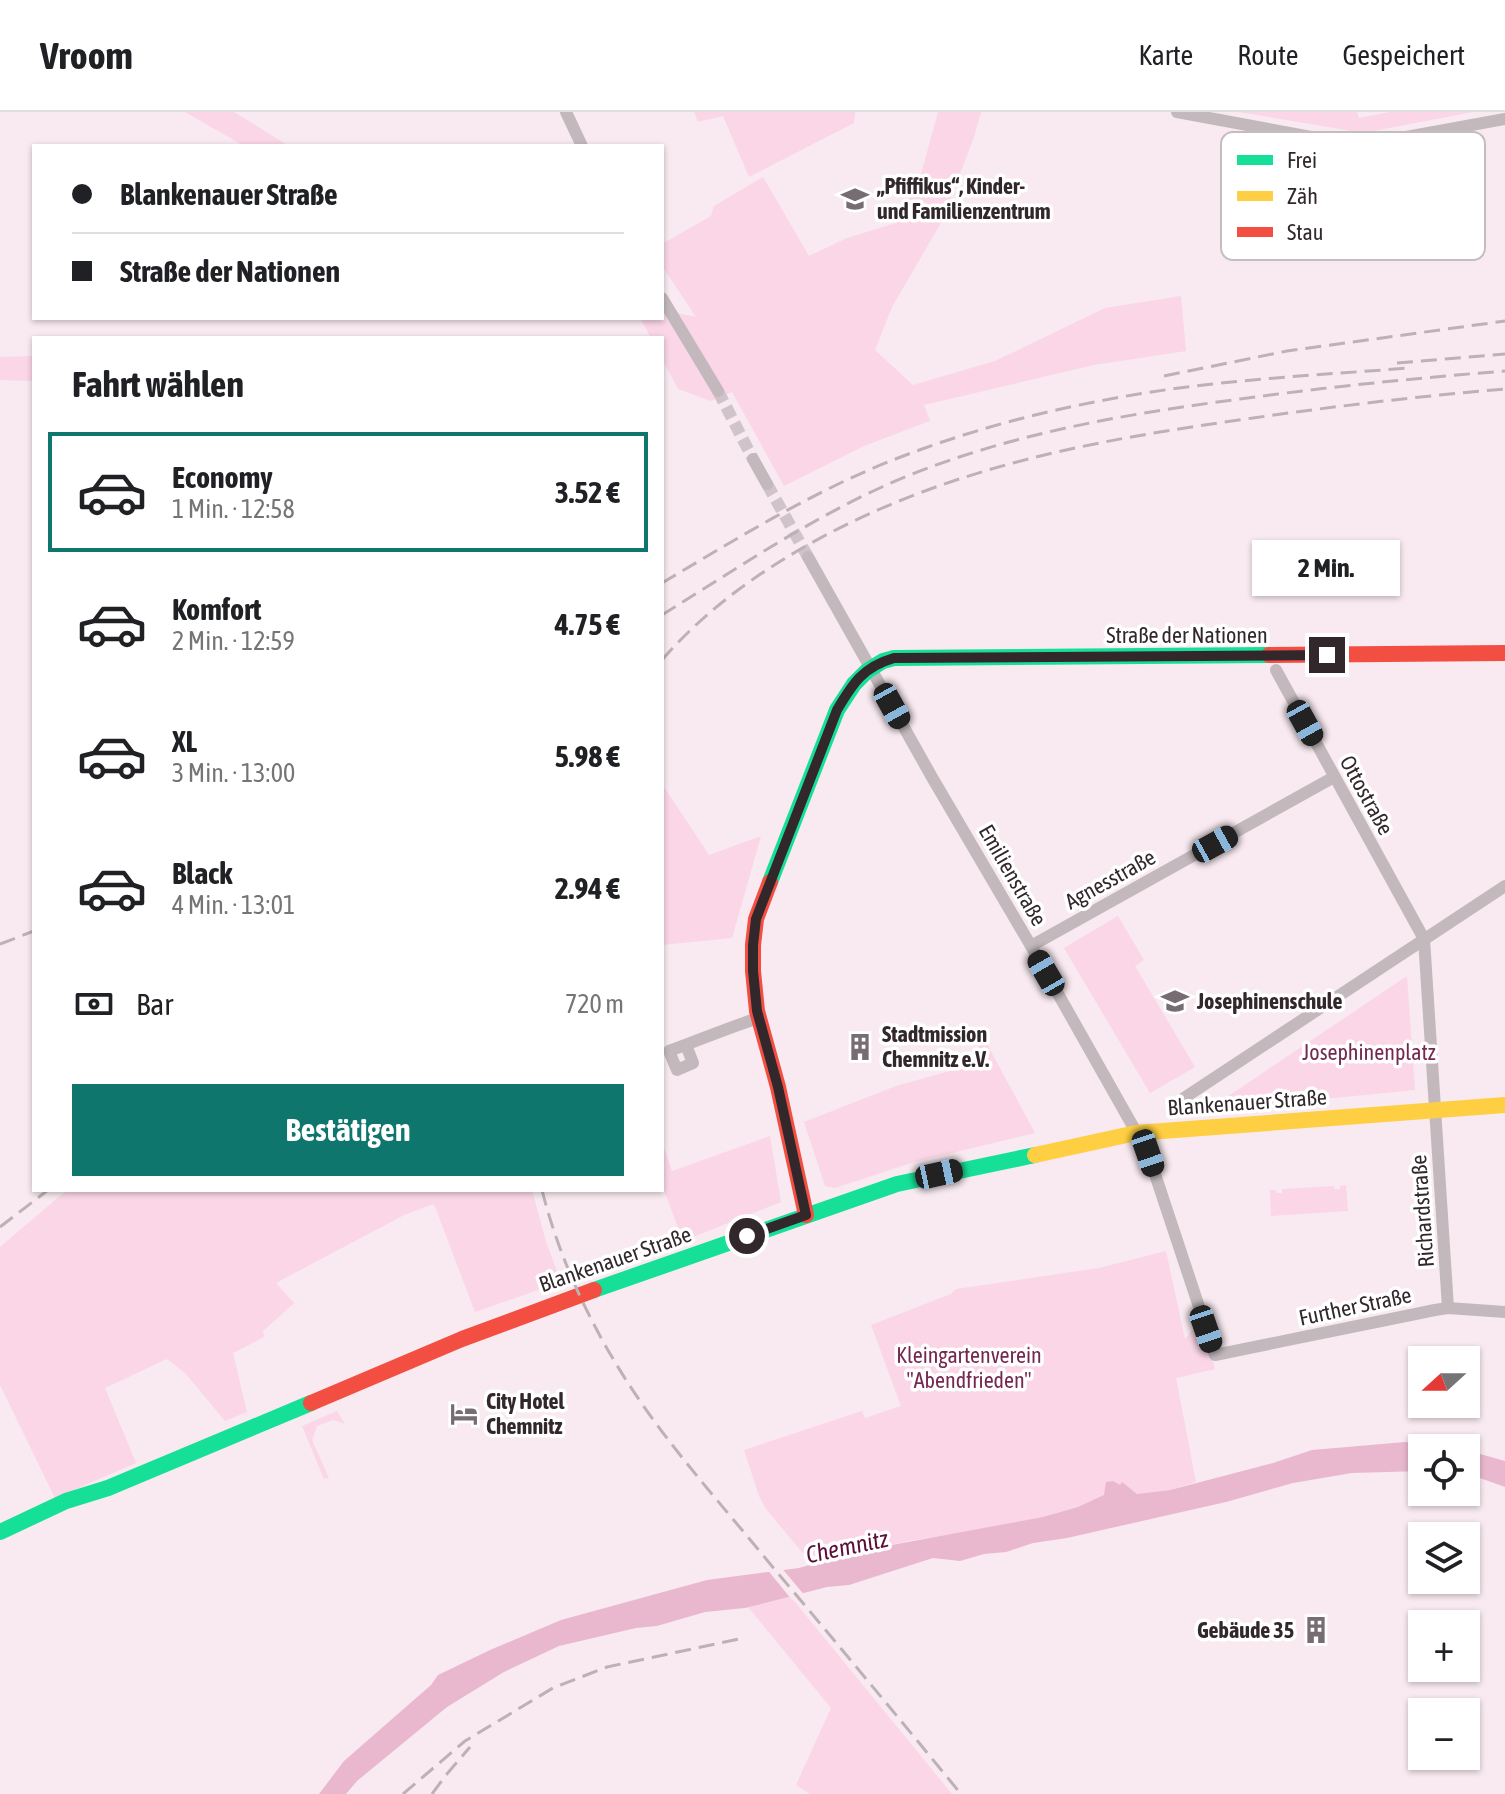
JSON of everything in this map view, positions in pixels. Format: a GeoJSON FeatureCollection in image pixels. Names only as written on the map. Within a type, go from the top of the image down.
{"type":"FeatureCollection","features":[{"type":"Feature","properties":{"kind":"main road","name":"Straße der Nationen"},"geometry":{"type":"LineString","coordinates":[[871,668],[894,658],[1505,653]]}},
{"type":"Feature","properties":{"kind":"main road"},"geometry":{"type":"LineString","coordinates":[[806,1215],[778,1087],[758,1018],[753,971],[756,919],[837,710],[852,686],[871,668]]}},
{"type":"Feature","properties":{"kind":"main road","name":"Blankenauer Straße"},"geometry":{"type":"LineString","coordinates":[[3,1530],[66,1501],[108,1488],[472,1335],[875,1191],[922,1178],[1136,1133],[1505,1105]]}},
{"type":"Feature","properties":{"kind":"street"},"geometry":{"type":"LineString","coordinates":[[566,112],[581,144]]}},
{"type":"Feature","properties":{"kind":"street"},"geometry":{"type":"LineString","coordinates":[[1177,112],[1284,132]]}},
{"type":"Feature","properties":{"kind":"street"},"geometry":{"type":"LineString","coordinates":[[1434,132],[1505,119]]}},
{"type":"Feature","properties":{"kind":"street"},"geometry":{"type":"LineString","coordinates":[[664,301],[718,391]]}},
{"type":"Feature","properties":{"kind":"street"},"geometry":{"type":"LineString","coordinates":[[753,459],[767,484]]}},
{"type":"Feature","properties":{"kind":"street","name":"Emilienstraße"},"geometry":{"type":"LineString","coordinates":[[808,557],[1148,1153],[1215,1355]]}},
{"type":"Feature","properties":{"kind":"street","name":"Ottostraße"},"geometry":{"type":"LineString","coordinates":[[1276,670],[1424,939]]}},
{"type":"Feature","properties":{"kind":"street","name":"Agnesstraße"},"geometry":{"type":"LineString","coordinates":[[1031,946],[1334,777]]}},
{"type":"Feature","properties":{"kind":"street"},"geometry":{"type":"LineString","coordinates":[[1184,1098],[1505,886]]}},
{"type":"Feature","properties":{"kind":"street"},"geometry":{"type":"LineString","coordinates":[[1424,939],[1436,1111]]}},
{"type":"Feature","properties":{"kind":"street"},"geometry":{"type":"LineString","coordinates":[[686,1045],[758,1018]]}},
{"type":"Feature","properties":{"kind":"street","name":"Richardstraße"},"geometry":{"type":"LineString","coordinates":[[1436,1111],[1448,1308]]}},
{"type":"Feature","properties":{"kind":"street","name":"Further Straße"},"geometry":{"type":"LineString","coordinates":[[1215,1355],[1448,1308],[1505,1312]]}},
{"type":"Feature","properties":{"kind":"green space"},"geometry":{"type":"Polygon","coordinates":[[[185,112],[234,112],[286,144],[241,144],[185,112]]]}},
{"type":"Feature","properties":{"kind":"green space"},"geometry":{"type":"Polygon","coordinates":[[[694,112],[855,112],[854,123],[749,177],[723,116],[698,122],[694,112]]]}},
{"type":"Feature","properties":{"kind":"green space"},"geometry":{"type":"Polygon","coordinates":[[[938,112],[981,112],[942,221],[892,307],[875,350],[913,385],[995,361],[1105,308],[1181,296],[1186,351],[1094,365],[924,405],[930,421],[864,446],[784,486],[732,392],[711,401],[678,389],[664,363],[664,336],[650,336],[641,320],[664,320],[664,310],[696,317],[664,269],[664,243],[711,216],[714,206],[763,177],[809,256],[847,238],[896,223],[921,174],[938,112]]]}},
{"type":"Feature","properties":{"kind":"green space"},"geometry":{"type":"Polygon","coordinates":[[[1239,112],[1357,112],[1359,118],[1390,112],[1473,112],[1358,132],[1239,112]]]}},
{"type":"Feature","properties":{"kind":"green space"},"geometry":{"type":"Polygon","coordinates":[[[32,356],[32,381],[0,380],[0,357],[32,356]]]}},
{"type":"Feature","properties":{"kind":"green space"},"geometry":{"type":"Polygon","coordinates":[[[664,787],[709,855],[761,836],[732,938],[664,945],[664,787]]]}},
{"type":"Feature","properties":{"kind":"green space"},"geometry":{"type":"Polygon","coordinates":[[[1118,916],[1144,960],[1135,966],[1195,1067],[1150,1093],[1064,948],[1118,916]]]}},
{"type":"Feature","properties":{"kind":"green space","name":"Josephinenplatz"},"geometry":{"type":"Polygon","coordinates":[[[1407,976],[1415,1090],[1231,1108],[1227,1097],[1407,976]]]}},
{"type":"Feature","properties":{"kind":"green space"},"geometry":{"type":"Polygon","coordinates":[[[981,1033],[1035,1133],[911,1163],[835,1188],[825,1186],[804,1122],[896,1086],[975,1064],[981,1033]]]}},
{"type":"Feature","properties":{"kind":"green space"},"geometry":{"type":"Polygon","coordinates":[[[770,1136],[781,1202],[683,1241],[664,1190],[664,1148],[672,1171],[770,1136]]]}},
{"type":"Feature","properties":{"kind":"green space"},"geometry":{"type":"Polygon","coordinates":[[[1346,1185],[1348,1211],[1271,1216],[1270,1190],[1282,1193],[1282,1189],[1334,1186],[1334,1189],[1340,1189],[1340,1186],[1346,1185]]]}},
{"type":"Feature","properties":{"kind":"green space"},"geometry":{"type":"Polygon","coordinates":[[[65,1192],[533,1192],[561,1282],[475,1312],[434,1204],[404,1215],[276,1283],[294,1303],[263,1331],[264,1337],[233,1353],[247,1412],[225,1421],[186,1374],[167,1359],[105,1388],[136,1463],[55,1498],[0,1385],[0,1247],[65,1192]]]}},
{"type":"Feature","properties":{"kind":"green space","name":"Kleingartenverein \"Abendfrieden\""},"geometry":{"type":"Polygon","coordinates":[[[1166,1251],[1185,1339],[1200,1322],[1215,1369],[1176,1378],[1196,1482],[1170,1490],[1137,1494],[1122,1483],[1080,1507],[1052,1515],[897,1543],[812,1564],[766,1509],[744,1450],[862,1411],[865,1418],[901,1406],[871,1325],[951,1294],[956,1289],[1099,1268],[1166,1251]]]}},
{"type":"Feature","properties":{"kind":"green space"},"geometry":{"type":"Polygon","coordinates":[[[337,1411],[345,1424],[333,1420],[317,1426],[312,1440],[329,1478],[324,1479],[302,1426],[337,1411]]]}},
{"type":"Feature","properties":{"kind":"green space"},"geometry":{"type":"Polygon","coordinates":[[[790,1596],[952,1794],[810,1794],[796,1785],[831,1708],[748,1607],[790,1596]]]}},
{"type":"Feature","properties":{"kind":"shaded area"},"geometry":{"type":"Polygon","coordinates":[[[1408,1442],[1408,1471],[1352,1473],[1293,1483],[1226,1502],[1033,1543],[1006,1552],[960,1561],[933,1558],[849,1585],[827,1587],[745,1608],[705,1612],[657,1626],[559,1646],[504,1672],[447,1707],[357,1781],[346,1794],[319,1794],[344,1761],[431,1685],[438,1675],[561,1620],[707,1580],[799,1568],[854,1552],[1043,1517],[1078,1507],[1104,1495],[1106,1482],[1113,1481],[1120,1485],[1122,1482],[1137,1494],[1170,1490],[1312,1450],[1408,1442]]]}},
{"type":"Feature","properties":{"kind":"shaded area"},"geometry":{"type":"Polygon","coordinates":[[[1480,1454],[1505,1461],[1505,1487],[1480,1478],[1480,1454]]]}},
{"type":"Feature","properties":{"kind":"pier"},"geometry":{"type":"Polygon","coordinates":[[[780,1566],[806,1597],[792,1600],[766,1568],[780,1566]]]}},
{"type":"Feature","properties":{"kind":"tunnel"},"geometry":{"type":"LineString","coordinates":[[718,391],[753,459]]}},
{"type":"Feature","properties":{"kind":"tunnel"},"geometry":{"type":"LineString","coordinates":[[767,484],[808,557]]}},
{"type":"Feature","properties":{"kind":"railway"},"geometry":{"type":"LineString","coordinates":[[1164,376],[1287,351],[1505,321]]}},
{"type":"Feature","properties":{"kind":"railway"},"geometry":{"type":"LineString","coordinates":[[1397,363],[1505,354]]}},
{"type":"Feature","properties":{"kind":"railway"},"geometry":{"type":"LineString","coordinates":[[664,582],[837,485],[932,445],[1001,424],[1072,407],[1179,388],[1409,368]]}},
{"type":"Feature","properties":{"kind":"railway"},"geometry":{"type":"LineString","coordinates":[[664,614],[853,501],[925,469],[1013,441],[1103,420],[1194,405],[1505,371]]}},
{"type":"Feature","properties":{"kind":"railway"},"geometry":{"type":"LineString","coordinates":[[664,658],[717,606],[801,549],[875,511],[980,473],[1087,446],[1197,426],[1348,405],[1505,389]]}},
{"type":"Feature","properties":{"kind":"railway"},"geometry":{"type":"LineString","coordinates":[[0,944],[32,932]]}},
{"type":"Feature","properties":{"kind":"railway"},"geometry":{"type":"LineString","coordinates":[[0,1227],[45,1192]]}},
{"type":"Feature","properties":{"kind":"railway"},"geometry":{"type":"LineString","coordinates":[[543,1192],[557,1241],[577,1290],[614,1361],[644,1407],[697,1476],[961,1794]]}},
{"type":"Feature","properties":{"kind":"railway"},"geometry":{"type":"LineString","coordinates":[[403,1794],[465,1741],[553,1688],[607,1667],[739,1639]]}},
{"type":"Feature","properties":{"kind":"railway"},"geometry":{"type":"LineString","coordinates":[[432,1794],[470,1747]]}},
{"type":"Feature","properties":{"kind":"traffic: fast"},"geometry":{"type":"LineString","coordinates":[[770,882],[837,710],[854,684],[883,661],[894,658],[1269,655]]}},
{"type":"Feature","properties":{"kind":"traffic: fast"},"geometry":{"type":"LineString","coordinates":[[594,1290],[897,1184],[1035,1155]]}},
{"type":"Feature","properties":{"kind":"traffic: fast"},"geometry":{"type":"LineString","coordinates":[[0,1532],[66,1501],[108,1488],[311,1403]]}},
{"type":"Feature","properties":{"kind":"traffic: slow"},"geometry":{"type":"LineString","coordinates":[[1035,1155],[1136,1133],[1505,1105]]}},
{"type":"Feature","properties":{"kind":"traffic: jam"},"geometry":{"type":"LineString","coordinates":[[1269,655],[1505,653]]}},
{"type":"Feature","properties":{"kind":"traffic: jam"},"geometry":{"type":"LineString","coordinates":[[770,882],[756,919],[753,945],[757,1011],[778,1087],[806,1215]]}},
{"type":"Feature","properties":{"kind":"traffic: jam"},"geometry":{"type":"LineString","coordinates":[[311,1403],[462,1339],[594,1290]]}},
{"type":"Feature","properties":{"kind":"place","name":"„Pfiffikus“, Kinder- und Familienzentrum"},"geometry":{"type":"Point","coordinates":[855,199]}},
{"type":"Feature","properties":{"kind":"place","name":"Josephinenschule"},"geometry":{"type":"Point","coordinates":[1175,1001]}},
{"type":"Feature","properties":{"kind":"place","name":"Stadtmission Chemnitz e.V."},"geometry":{"type":"Point","coordinates":[860,1047]}},
{"type":"Feature","properties":{"kind":"place","name":"City Hotel Chemnitz"},"geometry":{"type":"Point","coordinates":[464,1414]}},
{"type":"Feature","properties":{"kind":"place","name":"Gebäude 35"},"geometry":{"type":"Point","coordinates":[1316,1630]}},
{"type":"Feature","properties":{"kind":"route"},"geometry":{"type":"LineString","coordinates":[[747,1236],[806,1215],[778,1087],[757,1011],[753,971],[756,919],[837,710],[860,676],[880,662],[894,658],[1327,655]]}},
{"type":"Feature","properties":{"kind":"water label","name":"Chemnitz"},"geometry":{"type":"Point","coordinates":[847,1547]}}]}
